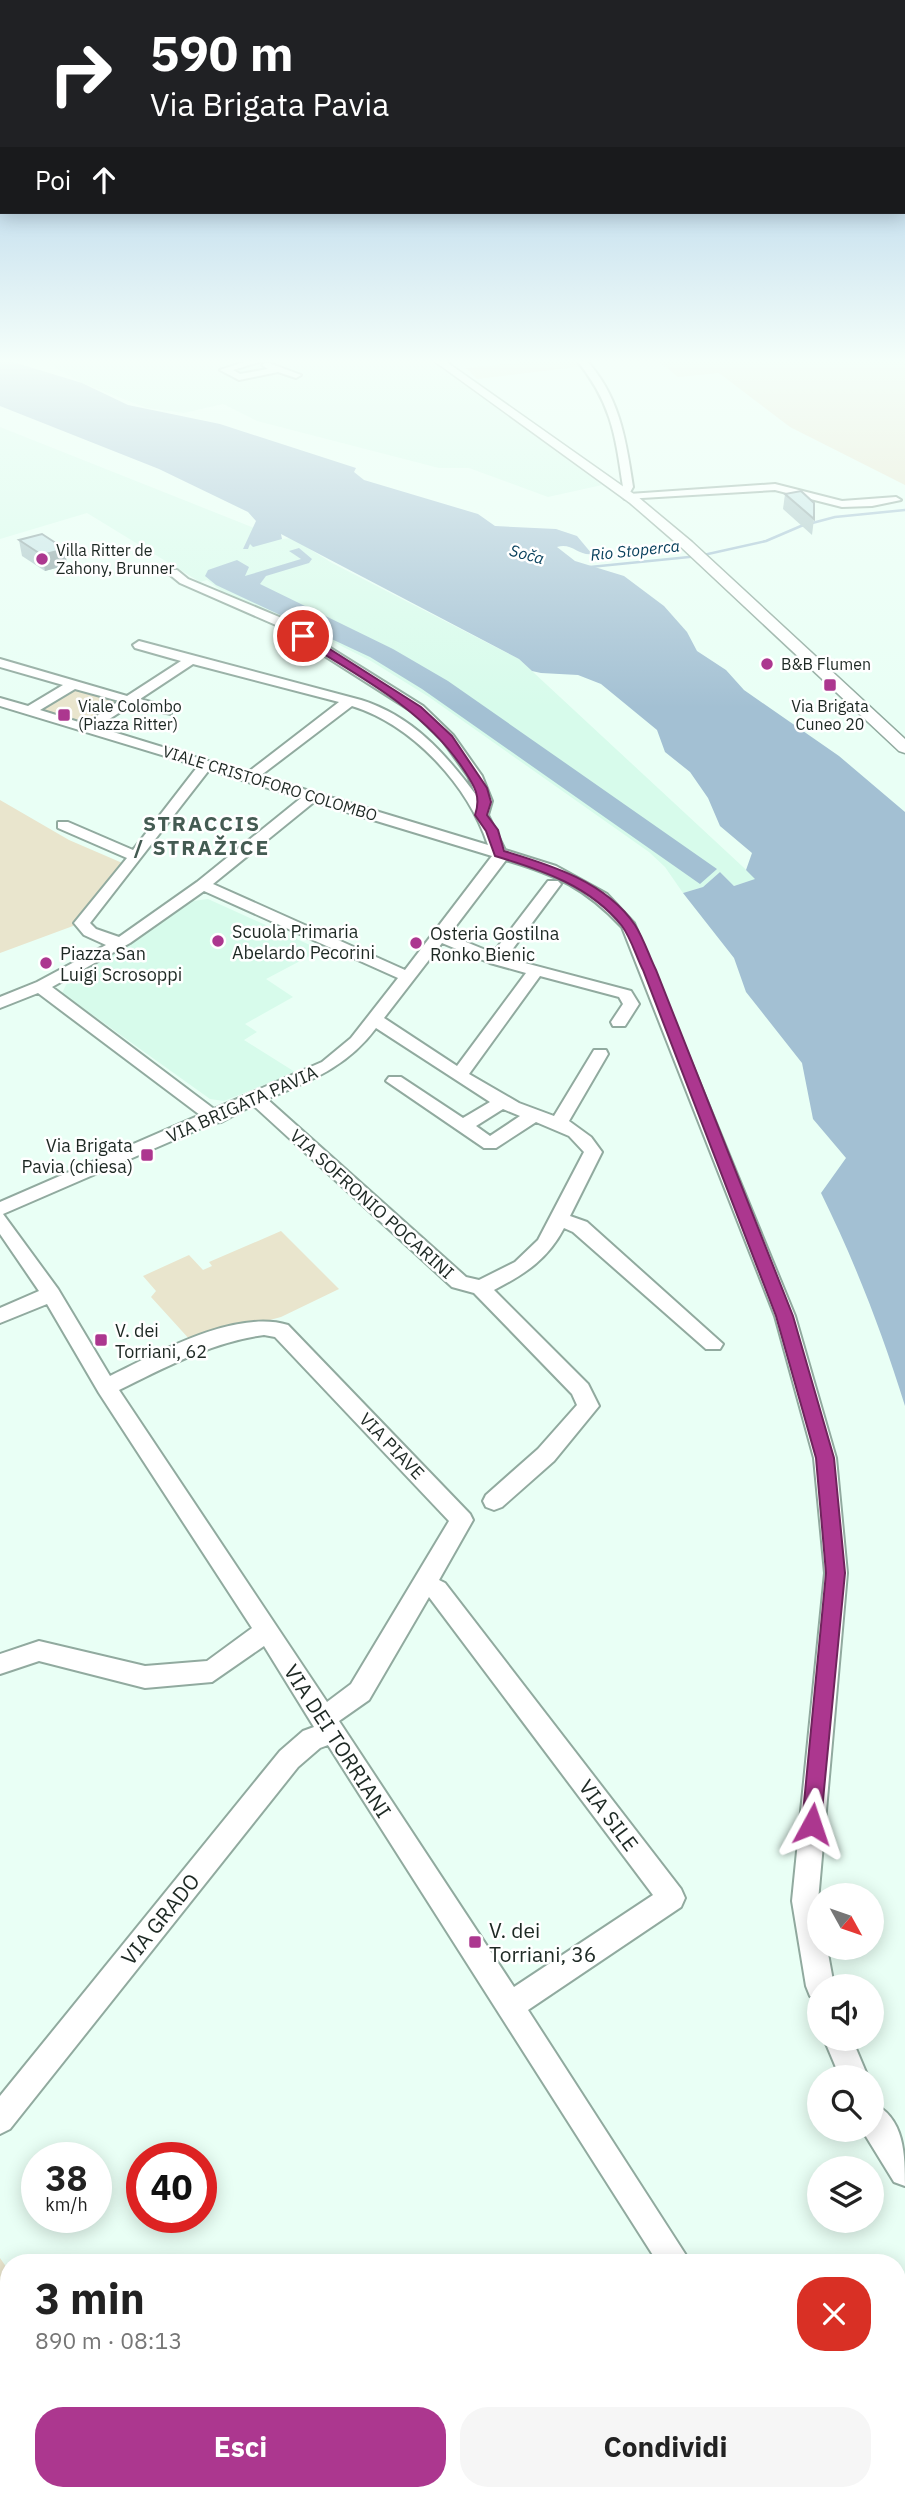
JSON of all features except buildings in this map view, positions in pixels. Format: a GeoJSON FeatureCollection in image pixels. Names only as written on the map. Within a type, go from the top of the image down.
{"type":"FeatureCollection","features":[{"type":"Feature","properties":{"kind":"main road"},"geometry":{"type":"LineString","coordinates":[[599,475],[627,495],[699,556],[902,741]]}},
{"type":"Feature","properties":{"kind":"street"},"geometry":{"type":"LineString","coordinates":[[626,475],[627,495],[768,488],[794,489],[806,496],[849,505],[895,500]]}},
{"type":"Feature","properties":{"kind":"street"},"geometry":{"type":"LineString","coordinates":[[768,488],[779,499]]}},
{"type":"Feature","properties":{"kind":"street"},"geometry":{"type":"LineString","coordinates":[[173,572],[184,581],[280,622],[418,709],[448,738],[475,776],[485,802],[481,815]]}},
{"type":"Feature","properties":{"kind":"street"},"geometry":{"type":"LineString","coordinates":[[139,645],[348,702],[399,722],[428,748],[481,815],[492,830],[499,853]]}},
{"type":"Feature","properties":{"kind":"street"},"geometry":{"type":"LineString","coordinates":[[87,728],[191,660]]}},
{"type":"Feature","properties":{"kind":"street"},"geometry":{"type":"LineString","coordinates":[[0,663],[166,711]]}},
{"type":"Feature","properties":{"kind":"street"},"geometry":{"type":"LineString","coordinates":[[29,711],[75,683]]}},
{"type":"Feature","properties":{"kind":"street","name":"VIALE CRISTOFORO COLOMBO"},"geometry":{"type":"LineString","coordinates":[[0,702],[551,869],[586,886],[617,911],[629,926],[785,1316],[825,1458],[836,1573],[805,1901],[818,1974]]}},
{"type":"Feature","properties":{"kind":"street"},"geometry":{"type":"LineString","coordinates":[[250,777],[348,702]]}},
{"type":"Feature","properties":{"kind":"street"},"geometry":{"type":"LineString","coordinates":[[116,943],[90,932],[82,923],[207,763]]}},
{"type":"Feature","properties":{"kind":"street"},"geometry":{"type":"LineString","coordinates":[[0,1003],[42,988],[204,886],[312,796]]}},
{"type":"Feature","properties":{"kind":"street"},"geometry":{"type":"LineString","coordinates":[[63,825],[136,857]]}},
{"type":"Feature","properties":{"kind":"street","name":"VIA BRIGATA PAVIA"},"geometry":{"type":"LineString","coordinates":[[0,1209],[215,1118],[328,1066],[357,1042],[441,937],[500,858],[499,853]]}},
{"type":"Feature","properties":{"kind":"street"},"geometry":{"type":"LineString","coordinates":[[496,960],[553,884]]}},
{"type":"Feature","properties":{"kind":"street"},"geometry":{"type":"LineString","coordinates":[[204,886],[408,977]]}},
{"type":"Feature","properties":{"kind":"street"},"geometry":{"type":"LineString","coordinates":[[441,937],[496,960],[625,994],[631,1004],[619,1022]]}},
{"type":"Feature","properties":{"kind":"street"},"geometry":{"type":"LineString","coordinates":[[460,1074],[535,972]]}},
{"type":"Feature","properties":{"kind":"street"},"geometry":{"type":"LineString","coordinates":[[42,988],[215,1118]]}},
{"type":"Feature","properties":{"kind":"street"},"geometry":{"type":"LineString","coordinates":[[374,1020],[502,1102],[578,1133],[593,1152],[560,1219],[535,1257],[523,1267],[481,1288]]}},
{"type":"Feature","properties":{"kind":"street"},"geometry":{"type":"LineString","coordinates":[[559,1123],[600,1054]]}},
{"type":"Feature","properties":{"kind":"street"},"geometry":{"type":"LineString","coordinates":[[395,1081],[490,1144],[534,1115]]}},
{"type":"Feature","properties":{"kind":"street","name":"VIA SOFRONIO POCARINI"},"geometry":{"type":"LineString","coordinates":[[256,1099],[459,1282],[481,1288],[581,1390],[588,1406],[547,1455],[494,1500]]}},
{"type":"Feature","properties":{"kind":"street"},"geometry":{"type":"LineString","coordinates":[[463,1126],[502,1102]]}},
{"type":"Feature","properties":{"kind":"street"},"geometry":{"type":"LineString","coordinates":[[560,1219],[580,1227],[713,1344]]}},
{"type":"Feature","properties":{"kind":"street","name":"VIA DEI TORRIANI"},"geometry":{"type":"LineString","coordinates":[[0,1220],[51,1294],[106,1387],[267,1630],[326,1726],[511,2005],[670,2254]]}},
{"type":"Feature","properties":{"kind":"street"},"geometry":{"type":"LineString","coordinates":[[0,1316],[51,1294]]}},
{"type":"Feature","properties":{"kind":"street","name":"VIA PIAVE"},"geometry":{"type":"LineString","coordinates":[[106,1387],[195,1346],[269,1326],[281,1330],[462,1520],[360,1692],[326,1726]]}},
{"type":"Feature","properties":{"kind":"street","name":"VIA SILE"},"geometry":{"type":"LineString","coordinates":[[424,1584],[437,1590],[672,1898],[511,2005]]}},
{"type":"Feature","properties":{"kind":"street"},"geometry":{"type":"LineString","coordinates":[[0,1664],[39,1651],[145,1677],[212,1671],[267,1630]]}},
{"type":"Feature","properties":{"kind":"street","name":"VIA GRADO"},"geometry":{"type":"LineString","coordinates":[[0,2119],[289,1759],[326,1726]]}},
{"type":"Feature","properties":{"kind":"street"},"geometry":{"type":"LineString","coordinates":[[884,2137],[905,2171]]}},
{"type":"Feature","properties":{"kind":"shaded area"},"geometry":{"type":"Polygon","coordinates":[[[0,475],[120,475],[282,539],[292,538],[332,563],[519,659],[756,879],[734,886],[720,872],[703,887],[683,893],[665,867],[649,852],[429,697],[371,661],[282,616],[224,593],[207,580],[200,582],[87,513],[0,539],[0,475]]]}},
{"type":"Feature","properties":{"kind":"shaded area"},"geometry":{"type":"Polygon","coordinates":[[[487,475],[588,475],[602,485],[548,497],[487,475]]]}},
{"type":"Feature","properties":{"kind":"shaded area"},"geometry":{"type":"Polygon","coordinates":[[[885,475],[905,475],[905,485],[885,475]]]}},
{"type":"Feature","properties":{"kind":"shaded area"},"geometry":{"type":"Polygon","coordinates":[[[75,683],[130,700],[87,728],[29,711],[75,683]]]}},
{"type":"Feature","properties":{"kind":"shaded area"},"geometry":{"type":"Polygon","coordinates":[[[0,800],[69,840],[127,865],[73,926],[0,953],[0,800]]]}},
{"type":"Feature","properties":{"kind":"shaded area"},"geometry":{"type":"Polygon","coordinates":[[[208,899],[321,950],[266,979],[293,997],[245,1024],[257,1032],[244,1040],[295,1072],[224,1101],[210,1099],[62,993],[67,983],[193,901],[208,899]]]}},
{"type":"Feature","properties":{"kind":"shaded area"},"geometry":{"type":"Polygon","coordinates":[[[281,1231],[339,1289],[281,1317],[191,1341],[151,1297],[156,1291],[143,1276],[189,1255],[203,1270],[212,1266],[209,1262],[281,1231]]]}},
{"type":"Feature","properties":{"kind":"water","name":"Soča"},"geometry":{"type":"Polygon","coordinates":[[[171,475],[357,475],[364,480],[478,514],[495,526],[556,529],[577,536],[592,554],[567,546],[557,547],[575,561],[624,576],[664,606],[687,632],[697,651],[726,670],[744,690],[839,756],[905,812],[905,1406],[867,1298],[821,1193],[846,1158],[813,1119],[802,1063],[746,992],[734,958],[683,893],[703,887],[720,872],[734,886],[755,879],[746,870],[752,853],[720,826],[708,798],[690,772],[665,752],[657,730],[601,684],[578,675],[532,671],[519,659],[281,534],[282,539],[253,547],[250,544],[248,549],[243,549],[256,521],[248,512],[171,475]]]}},
{"type":"Feature","properties":{"kind":"water"},"geometry":{"type":"Polygon","coordinates":[[[299,548],[312,559],[309,563],[266,576],[260,584],[393,649],[448,681],[717,869],[700,884],[422,689],[370,657],[216,585],[205,576],[208,570],[237,560],[249,567],[245,576],[301,559],[289,551],[299,548]]]}},
{"type":"Feature","properties":{"kind":"waterway","name":"Rio Stoperca"},"geometry":{"type":"LineString","coordinates":[[590,567],[699,556],[766,541],[801,526],[835,517],[905,510]]}},
{"type":"Feature","properties":{"kind":"place","name":"Villa Ritter de Zahony, Brunner"},"geometry":{"type":"Point","coordinates":[42,559]}},
{"type":"Feature","properties":{"kind":"place","name":"B&B Flumen"},"geometry":{"type":"Point","coordinates":[767,664]}},
{"type":"Feature","properties":{"kind":"place","name":"Via Brigata Cuneo 20"},"geometry":{"type":"Point","coordinates":[830,685]}},
{"type":"Feature","properties":{"kind":"place","name":"Viale Colombo (Piazza Ritter)"},"geometry":{"type":"Point","coordinates":[64,715]}},
{"type":"Feature","properties":{"kind":"place","name":"Scuola Primaria Abelardo Pecorini"},"geometry":{"type":"Point","coordinates":[218,941]}},
{"type":"Feature","properties":{"kind":"place","name":"Osteria Gostilna Ronko Bienic"},"geometry":{"type":"Point","coordinates":[416,943]}},
{"type":"Feature","properties":{"kind":"place","name":"Piazza San Luigi Scrosoppi"},"geometry":{"type":"Point","coordinates":[46,963]}},
{"type":"Feature","properties":{"kind":"place","name":"Via Brigata Pavia (chiesa)"},"geometry":{"type":"Point","coordinates":[147,1155]}},
{"type":"Feature","properties":{"kind":"place","name":"V. dei Torriani, 62"},"geometry":{"type":"Point","coordinates":[101,1340]}},
{"type":"Feature","properties":{"kind":"place","name":"V. dei Torriani, 36"},"geometry":{"type":"Point","coordinates":[475,1942]}},
{"type":"Feature","properties":{"kind":"district","name":"STRACCIS / STRAŽICE"},"geometry":{"type":"Point","coordinates":[202,835]}},
{"type":"Feature","properties":{"kind":"route"},"geometry":{"type":"LineString","coordinates":[[303,636],[418,709],[448,738],[475,776],[485,802],[485,811],[481,815],[492,830],[499,853],[551,869],[602,897],[629,926],[649,970],[785,1316],[825,1458],[836,1573],[812,1824]]}}]}
